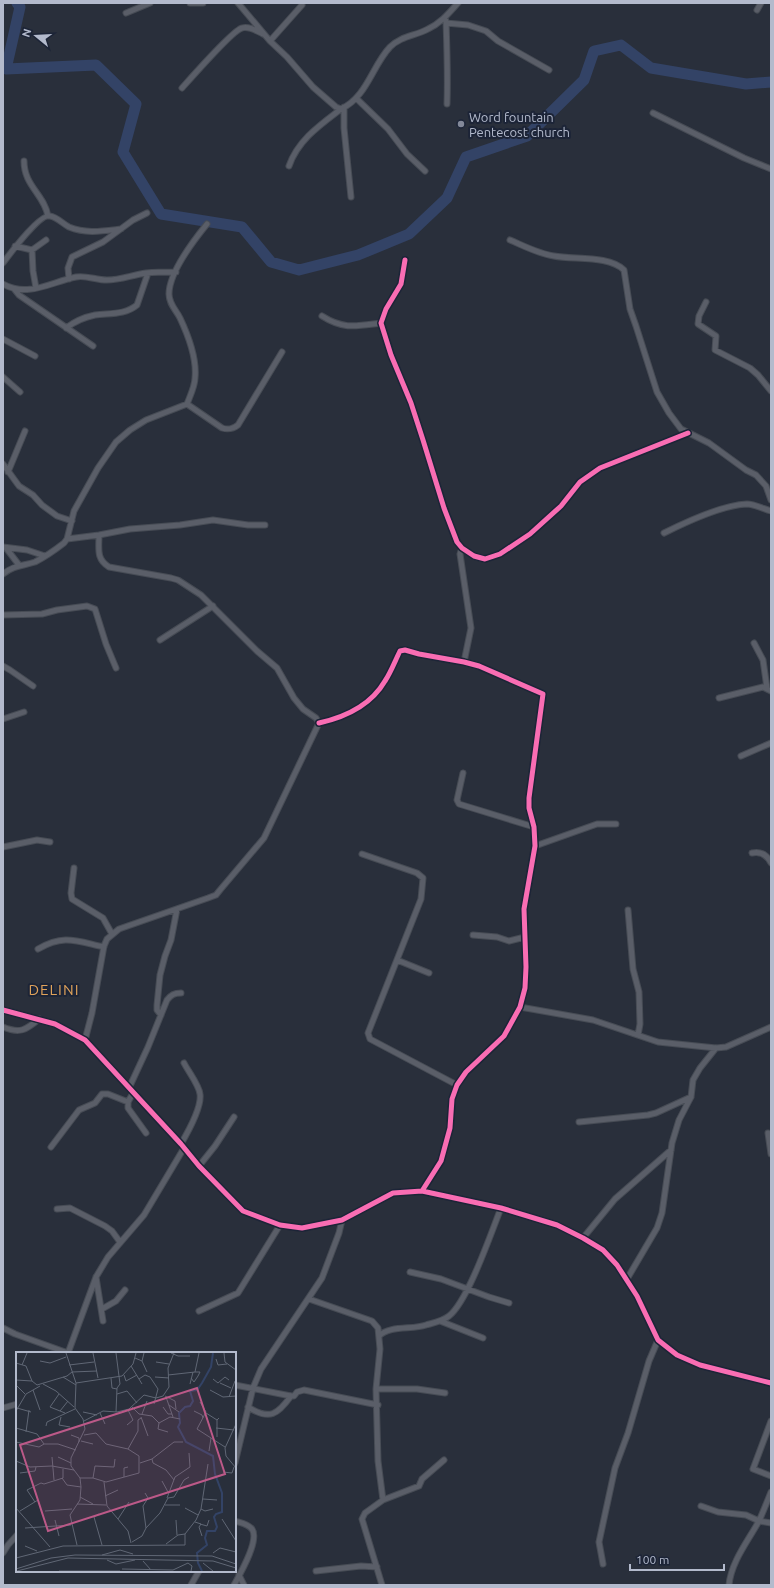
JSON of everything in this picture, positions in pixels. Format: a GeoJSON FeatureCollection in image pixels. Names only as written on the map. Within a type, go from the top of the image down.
{"type":"FeatureCollection","features":[{"type":"Feature","properties":{"kind":"street"},"geometry":{"type":"LineString","coordinates":[[126,13],[150,3]]}},
{"type":"Feature","properties":{"kind":"street"},"geometry":{"type":"LineString","coordinates":[[190,3],[203,3]]}},
{"type":"Feature","properties":{"kind":"street"},"geometry":{"type":"LineString","coordinates":[[238,3],[263,34],[287,57],[313,87],[336,106],[343,108]]}},
{"type":"Feature","properties":{"kind":"street"},"geometry":{"type":"LineString","coordinates":[[289,166],[293,154],[300,143],[325,121],[356,98],[367,84],[389,48],[402,38],[428,29],[446,20],[458,3]]}},
{"type":"Feature","properties":{"kind":"street"},"geometry":{"type":"LineString","coordinates":[[757,10],[761,3]]}},
{"type":"Feature","properties":{"kind":"street"},"geometry":{"type":"LineString","coordinates":[[270,41],[302,5]]}},
{"type":"Feature","properties":{"kind":"street"},"geometry":{"type":"LineString","coordinates":[[446,20],[486,31],[498,41],[549,70]]}},
{"type":"Feature","properties":{"kind":"street"},"geometry":{"type":"LineString","coordinates":[[446,20],[445,36],[448,66],[447,104]]}},
{"type":"Feature","properties":{"kind":"street"},"geometry":{"type":"LineString","coordinates":[[182,88],[211,56],[239,29],[247,28],[263,34]]}},
{"type":"Feature","properties":{"kind":"street"},"geometry":{"type":"LineString","coordinates":[[356,98],[388,129],[407,154],[425,172]]}},
{"type":"Feature","properties":{"kind":"street"},"geometry":{"type":"LineString","coordinates":[[343,108],[351,197]]}},
{"type":"Feature","properties":{"kind":"street"},"geometry":{"type":"LineString","coordinates":[[653,113],[744,158],[771,169]]}},
{"type":"Feature","properties":{"kind":"street"},"geometry":{"type":"LineString","coordinates":[[24,161],[26,177],[46,208],[48,216]]}},
{"type":"Feature","properties":{"kind":"street"},"geometry":{"type":"LineString","coordinates":[[69,279],[68,268],[72,257],[103,242],[147,213]]}},
{"type":"Feature","properties":{"kind":"street"},"geometry":{"type":"LineString","coordinates":[[48,216],[51,216],[66,226],[82,231],[121,229]]}},
{"type":"Feature","properties":{"kind":"street"},"geometry":{"type":"LineString","coordinates":[[3,263],[15,246],[36,225],[48,216]]}},
{"type":"Feature","properties":{"kind":"street"},"geometry":{"type":"LineString","coordinates":[[187,404],[195,379],[195,368],[186,335],[178,315],[170,302],[170,285],[193,240],[207,224]]}},
{"type":"Feature","properties":{"kind":"street"},"geometry":{"type":"LineString","coordinates":[[15,246],[32,250],[46,240]]}},
{"type":"Feature","properties":{"kind":"street"},"geometry":{"type":"LineString","coordinates":[[510,240],[554,256],[596,260],[616,264],[624,270],[630,309],[657,392],[672,418],[681,429],[709,443],[746,470],[756,475],[766,486],[771,500]]}},
{"type":"Feature","properties":{"kind":"street"},"geometry":{"type":"LineString","coordinates":[[32,250],[33,271],[36,288]]}},
{"type":"Feature","properties":{"kind":"street"},"geometry":{"type":"LineString","coordinates":[[405,260],[401,284],[386,309],[381,323],[391,355],[411,404],[444,508],[457,542],[462,548],[474,556],[486,559],[500,554],[530,534],[561,506],[580,482],[589,474],[600,468],[688,433]]}},
{"type":"Feature","properties":{"kind":"street"},"geometry":{"type":"LineString","coordinates":[[15,290],[46,287],[69,279],[84,276],[112,280],[148,273],[176,272]]}},
{"type":"Feature","properties":{"kind":"street"},"geometry":{"type":"LineString","coordinates":[[66,328],[72,323],[90,317],[119,313],[134,308],[138,305],[148,273]]}},
{"type":"Feature","properties":{"kind":"street"},"geometry":{"type":"LineString","coordinates":[[3,284],[15,290],[19,295],[93,346]]}},
{"type":"Feature","properties":{"kind":"street"},"geometry":{"type":"LineString","coordinates":[[706,302],[699,316],[698,324],[716,336],[715,350],[750,368],[771,391]]}},
{"type":"Feature","properties":{"kind":"street"},"geometry":{"type":"LineString","coordinates":[[322,316],[341,326],[354,327],[381,323]]}},
{"type":"Feature","properties":{"kind":"street"},"geometry":{"type":"LineString","coordinates":[[3,339],[35,356]]}},
{"type":"Feature","properties":{"kind":"street"},"geometry":{"type":"LineString","coordinates":[[187,404],[222,428],[226,430],[235,428],[282,352]]}},
{"type":"Feature","properties":{"kind":"street"},"geometry":{"type":"LineString","coordinates":[[3,377],[20,392]]}},
{"type":"Feature","properties":{"kind":"street"},"geometry":{"type":"LineString","coordinates":[[3,574],[7,570],[19,565],[34,562],[45,556],[60,546],[67,539],[74,511],[98,468],[116,442],[130,430],[146,420],[187,404]]}},
{"type":"Feature","properties":{"kind":"street"},"geometry":{"type":"LineString","coordinates":[[8,472],[25,432]]}},
{"type":"Feature","properties":{"kind":"street"},"geometry":{"type":"LineString","coordinates":[[3,464],[19,486],[33,495],[46,508],[57,516],[72,520]]}},
{"type":"Feature","properties":{"kind":"street"},"geometry":{"type":"LineString","coordinates":[[664,533],[683,523],[731,507],[748,504],[771,511]]}},
{"type":"Feature","properties":{"kind":"street"},"geometry":{"type":"LineString","coordinates":[[67,539],[130,529],[180,525],[213,520],[248,525],[265,525]]}},
{"type":"Feature","properties":{"kind":"street"},"geometry":{"type":"LineString","coordinates":[[99,535],[99,557],[104,564],[109,567],[178,580],[200,595],[257,651],[277,668],[294,698],[303,710],[316,718],[320,723]]}},
{"type":"Feature","properties":{"kind":"street"},"geometry":{"type":"LineString","coordinates":[[4,547],[27,550],[45,556]]}},
{"type":"Feature","properties":{"kind":"street"},"geometry":{"type":"LineString","coordinates":[[4,547],[19,565]]}},
{"type":"Feature","properties":{"kind":"street"},"geometry":{"type":"LineString","coordinates":[[462,548],[460,554],[471,628],[464,662]]}},
{"type":"Feature","properties":{"kind":"street"},"geometry":{"type":"LineString","coordinates":[[3,615],[42,614],[57,610],[87,606],[92,607],[95,609],[106,644],[116,668]]}},
{"type":"Feature","properties":{"kind":"street"},"geometry":{"type":"LineString","coordinates":[[160,640],[212,606]]}},
{"type":"Feature","properties":{"kind":"street"},"geometry":{"type":"LineString","coordinates":[[719,698],[763,687],[769,689],[764,660],[754,643]]}},
{"type":"Feature","properties":{"kind":"street"},"geometry":{"type":"LineString","coordinates":[[85,1040],[92,1013],[104,947],[107,939],[119,929],[216,894],[264,838],[320,723],[348,714],[372,698],[385,682],[400,651],[405,650],[479,666],[543,694],[529,798],[529,808],[534,827],[535,846],[533,866],[525,905],[525,988],[520,1007],[504,1036],[466,1072],[457,1085],[452,1099],[450,1128],[441,1161],[422,1191]]}},
{"type":"Feature","properties":{"kind":"street"},"geometry":{"type":"LineString","coordinates":[[3,666],[33,686]]}},
{"type":"Feature","properties":{"kind":"street"},"geometry":{"type":"LineString","coordinates":[[3,719],[24,712]]}},
{"type":"Feature","properties":{"kind":"street"},"geometry":{"type":"LineString","coordinates":[[741,756],[771,743]]}},
{"type":"Feature","properties":{"kind":"street"},"geometry":{"type":"LineString","coordinates":[[463,773],[457,800],[459,804],[534,827]]}},
{"type":"Feature","properties":{"kind":"street"},"geometry":{"type":"LineString","coordinates":[[535,846],[597,824],[616,824]]}},
{"type":"Feature","properties":{"kind":"street"},"geometry":{"type":"LineString","coordinates":[[3,847],[37,840],[50,842]]}},
{"type":"Feature","properties":{"kind":"street"},"geometry":{"type":"LineString","coordinates":[[752,853],[762,853],[766,855],[771,863]]}},
{"type":"Feature","properties":{"kind":"street"},"geometry":{"type":"LineString","coordinates":[[362,854],[417,872],[423,878],[421,899],[368,1033],[370,1039],[457,1085]]}},
{"type":"Feature","properties":{"kind":"street"},"geometry":{"type":"LineString","coordinates":[[74,868],[71,893],[72,899],[103,918],[112,934]]}},
{"type":"Feature","properties":{"kind":"street"},"geometry":{"type":"LineString","coordinates":[[161,1015],[157,1010],[160,975],[164,956],[171,940],[177,909]]}},
{"type":"Feature","properties":{"kind":"street"},"geometry":{"type":"LineString","coordinates":[[628,910],[633,969],[639,992],[640,1024],[638,1035]]}},
{"type":"Feature","properties":{"kind":"street"},"geometry":{"type":"LineString","coordinates":[[473,935],[497,937],[509,941],[525,937]]}},
{"type":"Feature","properties":{"kind":"street"},"geometry":{"type":"LineString","coordinates":[[38,949],[50,942],[59,940],[70,940],[104,947]]}},
{"type":"Feature","properties":{"kind":"street"},"geometry":{"type":"LineString","coordinates":[[397,960],[429,973]]}},
{"type":"Feature","properties":{"kind":"street"},"geometry":{"type":"LineString","coordinates":[[129,1088],[170,996],[174,993],[180,993]]}},
{"type":"Feature","properties":{"kind":"street"},"geometry":{"type":"LineString","coordinates":[[520,1007],[593,1020],[658,1042],[674,1045],[716,1048],[726,1047],[771,1027]]}},
{"type":"Feature","properties":{"kind":"street"},"geometry":{"type":"LineString","coordinates":[[3,1010],[55,1024],[85,1040],[199,1166],[243,1210],[280,1225],[302,1228],[342,1220],[393,1193],[422,1191],[501,1208],[557,1225],[603,1250],[617,1265],[637,1296],[658,1340],[677,1355],[700,1365],[771,1383]]}},
{"type":"Feature","properties":{"kind":"street"},"geometry":{"type":"LineString","coordinates":[[3,1027],[20,1030],[27,1029],[39,1019]]}},
{"type":"Feature","properties":{"kind":"street"},"geometry":{"type":"LineString","coordinates":[[626,1279],[657,1228],[662,1213],[671,1150],[679,1120],[691,1097],[693,1080],[700,1068],[716,1048]]}},
{"type":"Feature","properties":{"kind":"street"},"geometry":{"type":"LineString","coordinates":[[68,1352],[96,1277],[108,1256],[144,1215],[193,1124],[200,1095],[199,1089],[184,1063]]}},
{"type":"Feature","properties":{"kind":"street"},"geometry":{"type":"LineString","coordinates":[[133,1093],[128,1102],[128,1108],[146,1133]]}},
{"type":"Feature","properties":{"kind":"street"},"geometry":{"type":"LineString","coordinates":[[51,1147],[79,1110],[95,1103],[102,1094],[108,1094],[128,1102]]}},
{"type":"Feature","properties":{"kind":"street"},"geometry":{"type":"LineString","coordinates":[[578,1122],[648,1115],[656,1113],[691,1097]]}},
{"type":"Feature","properties":{"kind":"street"},"geometry":{"type":"LineString","coordinates":[[199,1166],[215,1146],[234,1117]]}},
{"type":"Feature","properties":{"kind":"street"},"geometry":{"type":"LineString","coordinates":[[768,1133],[771,1154]]}},
{"type":"Feature","properties":{"kind":"street"},"geometry":{"type":"LineString","coordinates":[[583,1238],[615,1198],[671,1150]]}},
{"type":"Feature","properties":{"kind":"street"},"geometry":{"type":"LineString","coordinates":[[57,1209],[70,1208],[105,1226],[112,1231],[120,1242]]}},
{"type":"Feature","properties":{"kind":"street"},"geometry":{"type":"LineString","coordinates":[[379,1336],[390,1329],[416,1328],[449,1317],[468,1290],[501,1208]]}},
{"type":"Feature","properties":{"kind":"street"},"geometry":{"type":"LineString","coordinates":[[236,1459],[253,1388],[261,1369],[322,1278],[339,1233],[342,1220]]}},
{"type":"Feature","properties":{"kind":"street"},"geometry":{"type":"LineString","coordinates":[[198,1311],[238,1293],[280,1225]]}},
{"type":"Feature","properties":{"kind":"street"},"geometry":{"type":"LineString","coordinates":[[410,1272],[441,1279],[468,1290],[509,1303]]}},
{"type":"Feature","properties":{"kind":"street"},"geometry":{"type":"LineString","coordinates":[[96,1277],[103,1322]]}},
{"type":"Feature","properties":{"kind":"street"},"geometry":{"type":"LineString","coordinates":[[102,1310],[116,1301],[125,1290]]}},
{"type":"Feature","properties":{"kind":"street"},"geometry":{"type":"LineString","coordinates":[[309,1299],[372,1321],[378,1328],[380,1349],[376,1389],[378,1405],[378,1461],[383,1500]]}},
{"type":"Feature","properties":{"kind":"street"},"geometry":{"type":"LineString","coordinates":[[440,1321],[484,1338]]}},
{"type":"Feature","properties":{"kind":"street"},"geometry":{"type":"LineString","coordinates":[[3,1328],[15,1334],[65,1352]]}},
{"type":"Feature","properties":{"kind":"street"},"geometry":{"type":"LineString","coordinates":[[603,1564],[599,1542],[615,1468],[628,1433],[649,1361],[658,1340]]}},
{"type":"Feature","properties":{"kind":"street"},"geometry":{"type":"LineString","coordinates":[[236,1385],[292,1396]]}},
{"type":"Feature","properties":{"kind":"street"},"geometry":{"type":"LineString","coordinates":[[376,1389],[417,1389],[445,1393]]}},
{"type":"Feature","properties":{"kind":"street"},"geometry":{"type":"LineString","coordinates":[[248,1407],[265,1414],[273,1414],[281,1410],[297,1392],[304,1390],[378,1405]]}},
{"type":"Feature","properties":{"kind":"street"},"geometry":{"type":"LineString","coordinates":[[3,1408],[16,1404]]}},
{"type":"Feature","properties":{"kind":"street"},"geometry":{"type":"LineString","coordinates":[[771,1421],[753,1470],[771,1476]]}},
{"type":"Feature","properties":{"kind":"street"},"geometry":{"type":"LineString","coordinates":[[382,1585],[362,1519],[365,1513],[383,1500],[419,1486],[422,1479],[444,1460]]}},
{"type":"Feature","properties":{"kind":"street"},"geometry":{"type":"LineString","coordinates":[[729,1585],[736,1562],[745,1543],[759,1521],[771,1492]]}},
{"type":"Feature","properties":{"kind":"street"},"geometry":{"type":"LineString","coordinates":[[702,1506],[718,1512],[746,1515],[759,1521],[771,1523]]}},
{"type":"Feature","properties":{"kind":"street"},"geometry":{"type":"LineString","coordinates":[[234,1585],[248,1558],[254,1538],[253,1531],[248,1525],[236,1521]]}},
{"type":"Feature","properties":{"kind":"street"},"geometry":{"type":"LineString","coordinates":[[3,1553],[16,1536]]}},
{"type":"Feature","properties":{"kind":"street"},"geometry":{"type":"LineString","coordinates":[[316,1571],[361,1566],[376,1567]]}},
{"type":"Feature","properties":{"kind":"street"},"geometry":{"type":"LineString","coordinates":[[191,1585],[198,1572]]}},
{"type":"Feature","properties":{"kind":"street"},"geometry":{"type":"LineString","coordinates":[[239,1575],[244,1585]]}},
{"type":"Feature","properties":{"kind":"waterway"},"geometry":{"type":"LineString","coordinates":[[17,3],[20,7],[6,69],[96,65],[136,104],[123,152],[161,214],[242,227],[271,262],[299,270],[358,255],[409,234],[447,198],[466,157],[527,136],[584,80],[594,51],[621,45],[651,68],[746,84],[771,82]]}},
{"type":"Feature","properties":{"kind":"cycle path"},"geometry":{"type":"LineString","coordinates":[[405,260],[401,284],[386,309],[381,323],[391,355],[411,403],[444,508],[457,542],[462,548],[474,556],[485,559],[500,554],[530,534],[561,506],[580,482],[600,468],[688,433]]}},
{"type":"Feature","properties":{"kind":"cycle path"},"geometry":{"type":"LineString","coordinates":[[319,723],[339,717],[357,709],[373,697],[385,681],[400,651],[405,650],[479,666],[543,694],[529,798],[529,808],[534,827],[535,846],[524,909],[526,967],[525,988],[520,1007],[504,1036],[466,1072],[457,1085],[452,1099],[450,1128],[441,1161],[422,1191]]}},
{"type":"Feature","properties":{"kind":"cycle path"},"geometry":{"type":"LineString","coordinates":[[3,1010],[55,1024],[85,1040],[181,1144],[199,1166],[243,1211],[280,1225],[302,1228],[342,1220],[393,1193],[422,1191],[501,1208],[557,1225],[603,1250],[617,1265],[637,1296],[658,1340],[677,1355],[700,1365],[771,1383]]}},
{"type":"Feature","properties":{"kind":"place","name":"Word fountain Pentecost church"},"geometry":{"type":"Point","coordinates":[461,124]}},
{"type":"Feature","properties":{"kind":"district","name":"DELINI"},"geometry":{"type":"Point","coordinates":[54,990]}}]}
